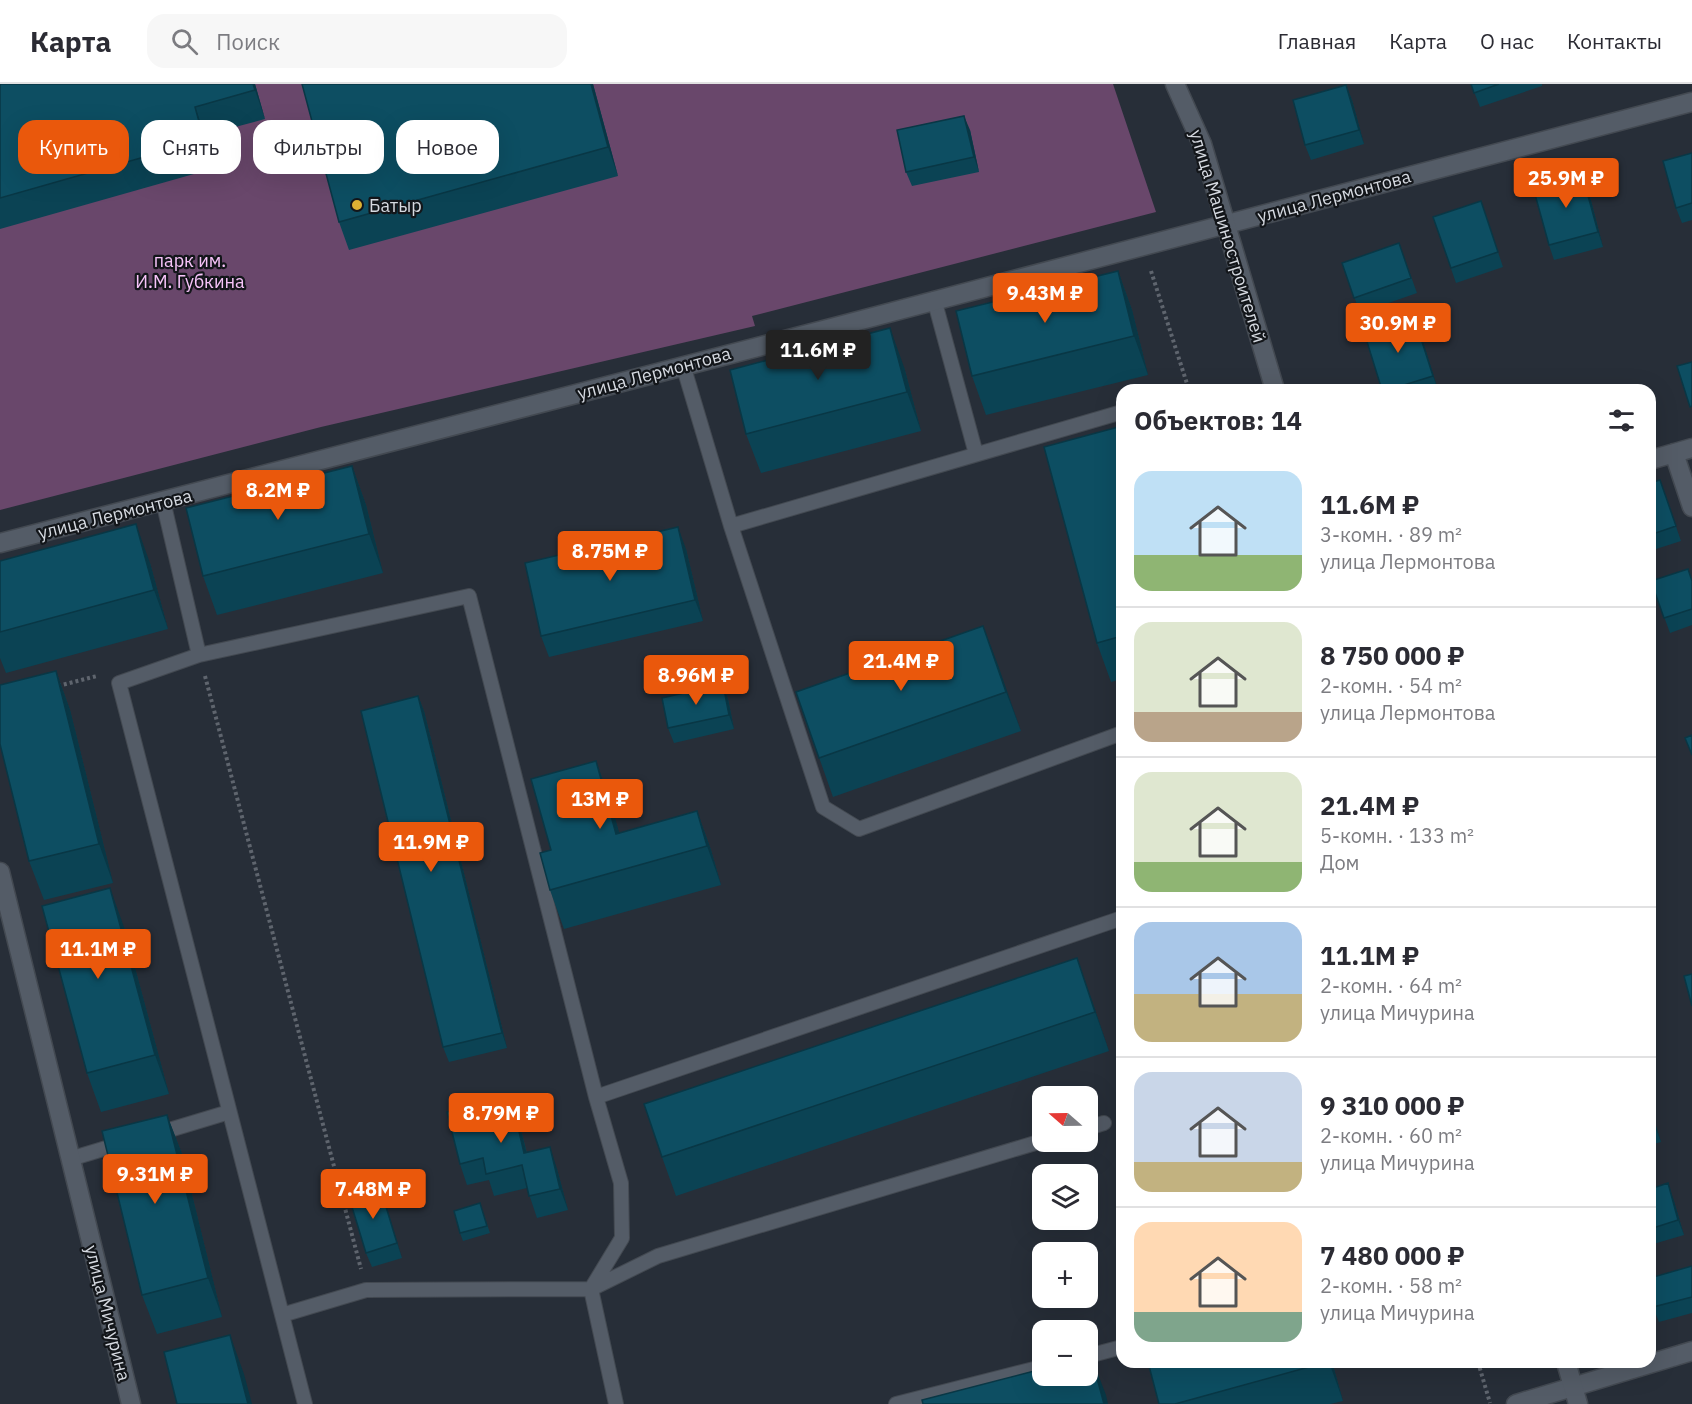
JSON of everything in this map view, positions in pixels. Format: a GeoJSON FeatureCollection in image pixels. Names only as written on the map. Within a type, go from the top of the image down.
{"type":"FeatureCollection","features":[{"type":"Feature","properties":{"kind":"street","name":"улица Машиностроителей"},"geometry":{"type":"LineString","coordinates":[[1175,84],[1202,144],[1273,384]]}},
{"type":"Feature","properties":{"kind":"street","name":"улица Лермонтова"},"geometry":{"type":"LineString","coordinates":[[0,543],[934,299],[1144,248],[1692,102]]}},
{"type":"Feature","properties":{"kind":"street"},"geometry":{"type":"LineString","coordinates":[[1656,458],[1692,448]]}},
{"type":"Feature","properties":{"kind":"street"},"geometry":{"type":"LineString","coordinates":[[1674,453],[1692,507]]}},
{"type":"Feature","properties":{"kind":"street","name":"улица Мичурина"},"geometry":{"type":"LineString","coordinates":[[0,872],[6,925],[70,1159],[131,1404]]}},
{"type":"Feature","properties":{"kind":"street"},"geometry":{"type":"LineString","coordinates":[[1656,1362],[1692,1352]]}},
{"type":"Feature","properties":{"kind":"street"},"geometry":{"type":"LineString","coordinates":[[1568,1368],[1578,1404]]}},
{"type":"Feature","properties":{"kind":"street"},"geometry":{"type":"LineString","coordinates":[[1516,1404],[1634,1368]]}},
{"type":"Feature","properties":{"kind":"lane"},"geometry":{"type":"LineString","coordinates":[[934,299],[976,454]]}},
{"type":"Feature","properties":{"kind":"lane"},"geometry":{"type":"LineString","coordinates":[[683,365],[731,526],[823,807],[859,829],[1116,736]]}},
{"type":"Feature","properties":{"kind":"lane"},"geometry":{"type":"LineString","coordinates":[[731,526],[1116,414]]}},
{"type":"Feature","properties":{"kind":"lane"},"geometry":{"type":"LineString","coordinates":[[163,501],[199,655]]}},
{"type":"Feature","properties":{"kind":"lane"},"geometry":{"type":"LineString","coordinates":[[305,1404],[119,683],[199,655],[469,596],[621,1183],[622,1238],[591,1289],[616,1404]]}},
{"type":"Feature","properties":{"kind":"lane"},"geometry":{"type":"LineString","coordinates":[[597,1097],[1116,920]]}},
{"type":"Feature","properties":{"kind":"lane"},"geometry":{"type":"LineString","coordinates":[[70,1159],[229,1112]]}},
{"type":"Feature","properties":{"kind":"lane"},"geometry":{"type":"LineString","coordinates":[[1098,1125],[1104,1123]]}},
{"type":"Feature","properties":{"kind":"lane"},"geometry":{"type":"LineString","coordinates":[[282,1315],[366,1290],[591,1289],[658,1256],[1032,1144]]}},
{"type":"Feature","properties":{"kind":"lane"},"geometry":{"type":"LineString","coordinates":[[1098,1353],[1116,1349]]}},
{"type":"Feature","properties":{"kind":"lane"},"geometry":{"type":"LineString","coordinates":[[896,1404],[1032,1370]]}},
{"type":"Feature","properties":{"kind":"path"},"geometry":{"type":"LineString","coordinates":[[1144,248],[1187,384]]}},
{"type":"Feature","properties":{"kind":"path"},"geometry":{"type":"LineString","coordinates":[[199,655],[366,1290]]}},
{"type":"Feature","properties":{"kind":"path"},"geometry":{"type":"LineString","coordinates":[[53,688],[95,675],[119,683]]}},
{"type":"Feature","properties":{"kind":"path"},"geometry":{"type":"LineString","coordinates":[[1480,1368],[1490,1404]]}},
{"type":"Feature","properties":{"kind":"green space","name":"парк им. И.М. Губкина"},"geometry":{"type":"Polygon","coordinates":[[[0,84],[1113,84],[1156,212],[752,316],[755,326],[321,427],[0,510],[0,84]]]}},
{"type":"Feature","properties":{"kind":"building"},"geometry":{"type":"Polygon","coordinates":[[[0,84],[253,84],[255,90],[195,107],[199,120],[141,120],[141,158],[129,161],[129,120],[18,120],[18,174],[84,174],[0,198],[0,84]]]}},
{"type":"Feature","properties":{"kind":"building"},"geometry":{"type":"Polygon","coordinates":[[[302,84],[591,84],[608,147],[339,222],[326,174],[384,174],[384,120],[312,120],[302,84]]]}},
{"type":"Feature","properties":{"kind":"building"},"geometry":{"type":"Polygon","coordinates":[[[1471,84],[1499,84],[1474,93],[1471,84]]]}},
{"type":"Feature","properties":{"kind":"building"},"geometry":{"type":"Polygon","coordinates":[[[1346,85],[1359,130],[1305,145],[1293,100],[1346,85]]]}},
{"type":"Feature","properties":{"kind":"building"},"geometry":{"type":"Polygon","coordinates":[[[964,116],[974,157],[906,172],[897,130],[964,116]]]}},
{"type":"Feature","properties":{"kind":"building"},"geometry":{"type":"Polygon","coordinates":[[[1692,153],[1692,203],[1676,208],[1663,161],[1692,153]]]}},
{"type":"Feature","properties":{"kind":"building"},"geometry":{"type":"Polygon","coordinates":[[[1582,174],[1598,232],[1549,245],[1533,187],[1582,174]]]}},
{"type":"Feature","properties":{"kind":"building"},"geometry":{"type":"Polygon","coordinates":[[[1481,201],[1498,252],[1451,268],[1433,217],[1481,201]]]}},
{"type":"Feature","properties":{"kind":"building"},"geometry":{"type":"Polygon","coordinates":[[[1399,243],[1411,278],[1354,298],[1342,263],[1399,243]]]}},
{"type":"Feature","properties":{"kind":"building"},"geometry":{"type":"Polygon","coordinates":[[[1118,271],[1134,336],[972,376],[956,311],[1118,271]]]}},
{"type":"Feature","properties":{"kind":"building"},"geometry":{"type":"Polygon","coordinates":[[[1414,317],[1433,376],[1407,384],[1380,384],[1364,332],[1414,317]]]}},
{"type":"Feature","properties":{"kind":"building"},"geometry":{"type":"Polygon","coordinates":[[[890,328],[907,392],[746,434],[730,370],[890,328]]]}},
{"type":"Feature","properties":{"kind":"building"},"geometry":{"type":"Polygon","coordinates":[[[1692,362],[1692,406],[1690,407],[1677,366],[1692,362]]]}},
{"type":"Feature","properties":{"kind":"building"},"geometry":{"type":"Polygon","coordinates":[[[1116,428],[1116,638],[1097,643],[1044,447],[1116,428]]]}},
{"type":"Feature","properties":{"kind":"building"},"geometry":{"type":"Polygon","coordinates":[[[352,466],[369,534],[203,576],[186,508],[352,466]]]}},
{"type":"Feature","properties":{"kind":"building"},"geometry":{"type":"Polygon","coordinates":[[[1660,480],[1676,526],[1656,533],[1656,481],[1660,480]]]}},
{"type":"Feature","properties":{"kind":"building"},"geometry":{"type":"Polygon","coordinates":[[[136,524],[154,590],[0,632],[0,561],[136,524]]]}},
{"type":"Feature","properties":{"kind":"building"},"geometry":{"type":"Polygon","coordinates":[[[678,527],[695,600],[541,636],[525,563],[678,527]]]}},
{"type":"Feature","properties":{"kind":"building"},"geometry":{"type":"Polygon","coordinates":[[[1688,569],[1692,581],[1692,609],[1664,618],[1656,595],[1656,579],[1688,569]]]}},
{"type":"Feature","properties":{"kind":"building"},"geometry":{"type":"Polygon","coordinates":[[[983,626],[1006,692],[819,758],[796,692],[983,626]]]}},
{"type":"Feature","properties":{"kind":"building"},"geometry":{"type":"Polygon","coordinates":[[[56,671],[99,844],[29,861],[0,744],[0,685],[56,671]]]}},
{"type":"Feature","properties":{"kind":"building"},"geometry":{"type":"Polygon","coordinates":[[[723,684],[729,715],[668,728],[662,698],[723,684]]]}},
{"type":"Feature","properties":{"kind":"building"},"geometry":{"type":"Polygon","coordinates":[[[418,696],[502,1033],[443,1047],[361,711],[418,696]]]}},
{"type":"Feature","properties":{"kind":"building"},"geometry":{"type":"Polygon","coordinates":[[[1692,735],[1692,755],[1685,738],[1692,735]]]}},
{"type":"Feature","properties":{"kind":"building"},"geometry":{"type":"Polygon","coordinates":[[[596,761],[616,834],[697,811],[707,846],[550,890],[540,853],[551,850],[531,779],[596,761]]]}},
{"type":"Feature","properties":{"kind":"building"},"geometry":{"type":"Polygon","coordinates":[[[110,888],[155,1055],[87,1073],[42,906],[110,888]]]}},
{"type":"Feature","properties":{"kind":"building"},"geometry":{"type":"Polygon","coordinates":[[[1077,958],[1095,1012],[662,1157],[644,1104],[1077,958]]]}},
{"type":"Feature","properties":{"kind":"building"},"geometry":{"type":"Polygon","coordinates":[[[1692,974],[1692,1006],[1684,976],[1692,974]]]}},
{"type":"Feature","properties":{"kind":"building"},"geometry":{"type":"Polygon","coordinates":[[[511,1097],[524,1153],[550,1147],[560,1189],[529,1196],[522,1165],[486,1174],[483,1158],[460,1164],[447,1112],[511,1097]]]}},
{"type":"Feature","properties":{"kind":"building"},"geometry":{"type":"Polygon","coordinates":[[[167,1115],[208,1278],[142,1295],[102,1131],[167,1115]]]}},
{"type":"Feature","properties":{"kind":"building"},"geometry":{"type":"Polygon","coordinates":[[[1668,1183],[1678,1220],[1656,1227],[1656,1187],[1668,1183]]]}},
{"type":"Feature","properties":{"kind":"building"},"geometry":{"type":"Polygon","coordinates":[[[380,1187],[397,1243],[366,1253],[349,1197],[380,1187]]]}},
{"type":"Feature","properties":{"kind":"building"},"geometry":{"type":"Polygon","coordinates":[[[480,1203],[487,1226],[460,1233],[454,1211],[480,1203]]]}},
{"type":"Feature","properties":{"kind":"building"},"geometry":{"type":"Polygon","coordinates":[[[1692,1266],[1692,1297],[1656,1306],[1656,1276],[1692,1266]]]}},
{"type":"Feature","properties":{"kind":"building"},"geometry":{"type":"Polygon","coordinates":[[[230,1335],[248,1404],[177,1404],[164,1352],[230,1335]]]}},
{"type":"Feature","properties":{"kind":"building"},"geometry":{"type":"Polygon","coordinates":[[[1150,1368],[1305,1368],[1175,1404],[1159,1404],[1150,1368]]]}},
{"type":"Feature","properties":{"kind":"building"},"geometry":{"type":"Polygon","coordinates":[[[1032,1372],[1032,1386],[1098,1386],[1098,1382],[1104,1404],[923,1404],[922,1400],[1032,1372]]]}},
{"type":"Feature","properties":{"kind":"place","name":"Батыр"},"geometry":{"type":"Point","coordinates":[357,205]}}]}
